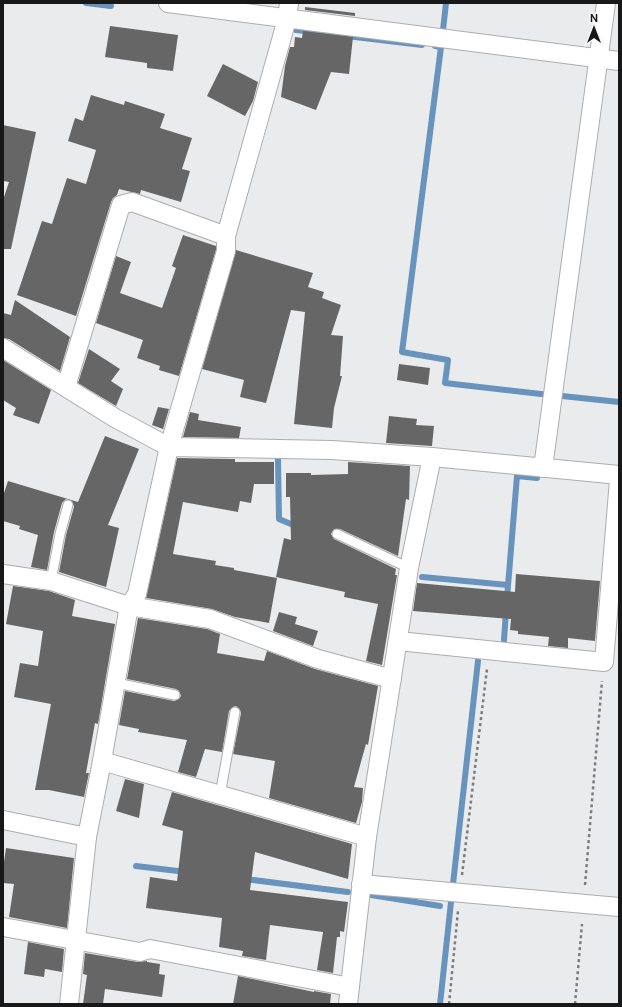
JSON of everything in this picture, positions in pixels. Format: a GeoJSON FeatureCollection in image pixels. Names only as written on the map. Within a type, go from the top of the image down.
{"type":"FeatureCollection","features":[{"type":"Feature","properties":{"kind":"street"},"geometry":{"type":"LineString","coordinates":[[168,3],[288,11],[619,61]]}},
{"type":"Feature","properties":{"kind":"street"},"geometry":{"type":"LineString","coordinates":[[543,468],[606,3]]}},
{"type":"Feature","properties":{"kind":"street"},"geometry":{"type":"LineString","coordinates":[[69,1004],[87,837],[129,606],[137,594],[169,447],[226,251],[226,236],[288,11]]}},
{"type":"Feature","properties":{"kind":"street"},"geometry":{"type":"LineString","coordinates":[[66,387],[121,205],[132,202],[226,236]]}},
{"type":"Feature","properties":{"kind":"street"},"geometry":{"type":"LineString","coordinates":[[3,348],[115,418],[169,447],[332,450],[432,457],[619,475]]}},
{"type":"Feature","properties":{"kind":"street"},"geometry":{"type":"LineString","coordinates":[[3,927],[140,952],[150,950],[349,996],[367,837],[409,568],[432,457]]}},
{"type":"Feature","properties":{"kind":"street"},"geometry":{"type":"LineString","coordinates":[[398,641],[604,662],[619,480]]}},
{"type":"Feature","properties":{"kind":"street"},"geometry":{"type":"LineString","coordinates":[[3,574],[51,581],[129,606],[210,619],[318,658],[392,679]]}},
{"type":"Feature","properties":{"kind":"street"},"geometry":{"type":"LineString","coordinates":[[102,761],[367,837]]}},
{"type":"Feature","properties":{"kind":"street"},"geometry":{"type":"LineString","coordinates":[[3,820],[87,837]]}},
{"type":"Feature","properties":{"kind":"street"},"geometry":{"type":"LineString","coordinates":[[361,884],[619,907]]}},
{"type":"Feature","properties":{"kind":"lane"},"geometry":{"type":"LineString","coordinates":[[51,581],[60,534],[68,505]]}},
{"type":"Feature","properties":{"kind":"lane"},"geometry":{"type":"LineString","coordinates":[[337,534],[409,568]]}},
{"type":"Feature","properties":{"kind":"lane"},"geometry":{"type":"LineString","coordinates":[[116,683],[175,695]]}},
{"type":"Feature","properties":{"kind":"lane"},"geometry":{"type":"LineString","coordinates":[[220,795],[235,712]]}},
{"type":"Feature","properties":{"kind":"path"},"geometry":{"type":"LineString","coordinates":[[449,1004],[460,893],[489,651]]}},
{"type":"Feature","properties":{"kind":"path"},"geometry":{"type":"LineString","coordinates":[[575,1004],[604,662]]}},
{"type":"Feature","properties":{"kind":"building"},"geometry":{"type":"Polygon","coordinates":[[[305,7],[355,13],[355,16],[305,10],[305,7]]]}},
{"type":"Feature","properties":{"kind":"building"},"geometry":{"type":"Polygon","coordinates":[[[110,26],[178,35],[173,71],[147,68],[147,63],[105,57],[110,26]]]}},
{"type":"Feature","properties":{"kind":"building"},"geometry":{"type":"Polygon","coordinates":[[[303,31],[353,37],[349,74],[331,72],[316,110],[281,97],[285,66],[290,47],[294,47],[295,37],[302,38],[303,31]]]}},
{"type":"Feature","properties":{"kind":"building"},"geometry":{"type":"Polygon","coordinates":[[[223,64],[258,82],[253,101],[245,116],[207,96],[223,64]]]}},
{"type":"Feature","properties":{"kind":"building"},"geometry":{"type":"Polygon","coordinates":[[[91,95],[124,105],[125,101],[165,114],[160,128],[192,138],[182,169],[190,171],[181,202],[141,190],[140,194],[119,189],[117,195],[111,202],[76,316],[17,295],[42,221],[52,224],[67,178],[86,184],[96,150],[68,141],[75,118],[83,121],[91,95]]]}},
{"type":"Feature","properties":{"kind":"building"},"geometry":{"type":"Polygon","coordinates":[[[3,125],[36,132],[11,249],[3,249],[3,200],[9,182],[3,181],[3,125]]]}},
{"type":"Feature","properties":{"kind":"building"},"geometry":{"type":"Polygon","coordinates":[[[183,235],[216,246],[216,250],[179,376],[159,370],[160,366],[137,358],[143,340],[96,323],[116,256],[131,262],[120,293],[162,308],[176,268],[172,266],[183,235]]]}},
{"type":"Feature","properties":{"kind":"building"},"geometry":{"type":"Polygon","coordinates":[[[236,250],[313,273],[308,287],[324,292],[322,298],[341,305],[331,335],[343,336],[340,376],[342,376],[334,408],[332,428],[294,424],[305,312],[291,310],[266,403],[240,397],[244,380],[202,369],[236,250]]]}},
{"type":"Feature","properties":{"kind":"building"},"geometry":{"type":"Polygon","coordinates":[[[15,300],[70,337],[60,371],[9,339],[3,338],[3,313],[11,315],[15,300]]]}},
{"type":"Feature","properties":{"kind":"building"},"geometry":{"type":"Polygon","coordinates":[[[89,349],[120,369],[111,381],[123,389],[116,406],[78,383],[89,349]]]}},
{"type":"Feature","properties":{"kind":"building"},"geometry":{"type":"Polygon","coordinates":[[[3,360],[51,390],[39,424],[13,415],[16,408],[3,400],[3,360]]]}},
{"type":"Feature","properties":{"kind":"building"},"geometry":{"type":"Polygon","coordinates":[[[399,364],[430,368],[428,385],[397,380],[399,364]]]}},
{"type":"Feature","properties":{"kind":"building"},"geometry":{"type":"Polygon","coordinates":[[[158,407],[169,409],[163,429],[152,425],[158,407]]]}},
{"type":"Feature","properties":{"kind":"building"},"geometry":{"type":"Polygon","coordinates":[[[190,412],[199,414],[198,420],[241,427],[239,438],[183,437],[190,412]]]}},
{"type":"Feature","properties":{"kind":"building"},"geometry":{"type":"Polygon","coordinates":[[[389,416],[417,419],[416,425],[434,426],[432,446],[386,443],[389,416]]]}},
{"type":"Feature","properties":{"kind":"building"},"geometry":{"type":"Polygon","coordinates":[[[105,436],[139,449],[108,525],[119,528],[106,587],[59,572],[66,535],[74,507],[72,501],[66,499],[62,503],[54,532],[47,570],[31,567],[38,535],[19,529],[20,526],[3,521],[3,496],[8,481],[78,502],[105,436]]]}},
{"type":"Feature","properties":{"kind":"building"},"geometry":{"type":"Polygon","coordinates":[[[177,458],[235,459],[235,462],[274,462],[274,484],[254,484],[251,503],[240,501],[238,512],[183,502],[173,554],[216,561],[215,565],[277,578],[269,623],[235,617],[212,609],[146,598],[177,458]]]}},
{"type":"Feature","properties":{"kind":"building"},"geometry":{"type":"Polygon","coordinates":[[[348,462],[410,466],[409,500],[406,499],[398,556],[340,529],[334,529],[331,534],[334,539],[396,569],[395,575],[397,575],[382,665],[366,661],[378,604],[344,597],[345,592],[276,577],[284,538],[291,540],[290,497],[286,497],[286,473],[311,473],[311,475],[348,474],[348,462]]]}},
{"type":"Feature","properties":{"kind":"building"},"geometry":{"type":"Polygon","coordinates":[[[516,574],[600,581],[595,641],[568,638],[568,648],[548,646],[549,637],[518,634],[518,631],[510,630],[511,619],[413,611],[417,583],[515,592],[516,574]]]}},
{"type":"Feature","properties":{"kind":"building"},"geometry":{"type":"Polygon","coordinates":[[[13,586],[49,591],[75,600],[72,616],[115,624],[98,724],[95,723],[86,773],[89,773],[84,797],[49,790],[35,790],[51,704],[14,697],[20,663],[38,666],[43,631],[6,624],[13,586]]]}},
{"type":"Feature","properties":{"kind":"building"},"geometry":{"type":"Polygon","coordinates":[[[279,612],[297,617],[295,624],[318,631],[313,646],[273,631],[279,612]]]}},
{"type":"Feature","properties":{"kind":"building"},"geometry":{"type":"Polygon","coordinates":[[[138,618],[207,629],[220,634],[217,653],[264,661],[267,651],[315,669],[378,686],[368,745],[366,744],[354,787],[363,788],[362,802],[356,823],[269,798],[275,761],[233,754],[241,713],[236,706],[229,711],[222,752],[205,749],[196,777],[178,772],[187,740],[138,732],[139,729],[119,725],[125,691],[174,701],[179,699],[181,696],[179,691],[176,689],[127,679],[138,618]]]}},
{"type":"Feature","properties":{"kind":"building"},"geometry":{"type":"Polygon","coordinates":[[[125,779],[144,784],[139,818],[116,811],[125,779]]]}},
{"type":"Feature","properties":{"kind":"building"},"geometry":{"type":"Polygon","coordinates":[[[172,792],[352,844],[348,879],[255,852],[250,890],[348,902],[344,932],[340,931],[340,937],[337,937],[333,973],[317,970],[323,932],[270,925],[266,960],[242,956],[243,951],[219,947],[222,918],[146,908],[150,877],[177,881],[183,831],[162,825],[172,792]]]}},
{"type":"Feature","properties":{"kind":"building"},"geometry":{"type":"Polygon","coordinates":[[[6,848],[74,858],[67,928],[9,917],[14,884],[3,883],[6,848]]]}},
{"type":"Feature","properties":{"kind":"building"},"geometry":{"type":"Polygon","coordinates":[[[28,942],[64,949],[62,972],[45,969],[44,977],[24,974],[28,942]]]}},
{"type":"Feature","properties":{"kind":"building"},"geometry":{"type":"Polygon","coordinates":[[[85,953],[138,962],[147,961],[160,964],[159,974],[165,975],[162,997],[105,989],[103,1004],[83,1004],[87,975],[83,974],[85,953]]]}},
{"type":"Feature","properties":{"kind":"building"},"geometry":{"type":"Polygon","coordinates":[[[238,976],[314,992],[331,994],[330,1004],[233,1004],[238,976]]]}},
{"type":"Feature","properties":{"kind":"waterway"},"geometry":{"type":"LineString","coordinates":[[86,3],[111,6]]}},
{"type":"Feature","properties":{"kind":"waterway"},"geometry":{"type":"LineString","coordinates":[[443,30],[446,3]]}},
{"type":"Feature","properties":{"kind":"waterway"},"geometry":{"type":"LineString","coordinates":[[296,30],[422,45]]}},
{"type":"Feature","properties":{"kind":"waterway"},"geometry":{"type":"LineString","coordinates":[[435,46],[441,47],[402,352],[448,360],[445,383],[550,395]]}},
{"type":"Feature","properties":{"kind":"waterway"},"geometry":{"type":"LineString","coordinates":[[562,396],[619,402]]}},
{"type":"Feature","properties":{"kind":"waterway"},"geometry":{"type":"LineString","coordinates":[[278,458],[279,519],[298,527]]}},
{"type":"Feature","properties":{"kind":"waterway"},"geometry":{"type":"LineString","coordinates":[[507,598],[517,476],[537,478],[537,474]]}},
{"type":"Feature","properties":{"kind":"waterway"},"geometry":{"type":"LineString","coordinates":[[422,577],[508,585]]}},
{"type":"Feature","properties":{"kind":"waterway"},"geometry":{"type":"LineString","coordinates":[[504,640],[506,611]]}},
{"type":"Feature","properties":{"kind":"waterway"},"geometry":{"type":"LineString","coordinates":[[453,884],[478,661]]}},
{"type":"Feature","properties":{"kind":"waterway"},"geometry":{"type":"LineString","coordinates":[[136,866],[186,872]]}},
{"type":"Feature","properties":{"kind":"waterway"},"geometry":{"type":"LineString","coordinates":[[245,879],[348,892]]}},
{"type":"Feature","properties":{"kind":"waterway"},"geometry":{"type":"LineString","coordinates":[[371,895],[440,906]]}},
{"type":"Feature","properties":{"kind":"waterway"},"geometry":{"type":"LineString","coordinates":[[440,1004],[451,902]]}}]}
